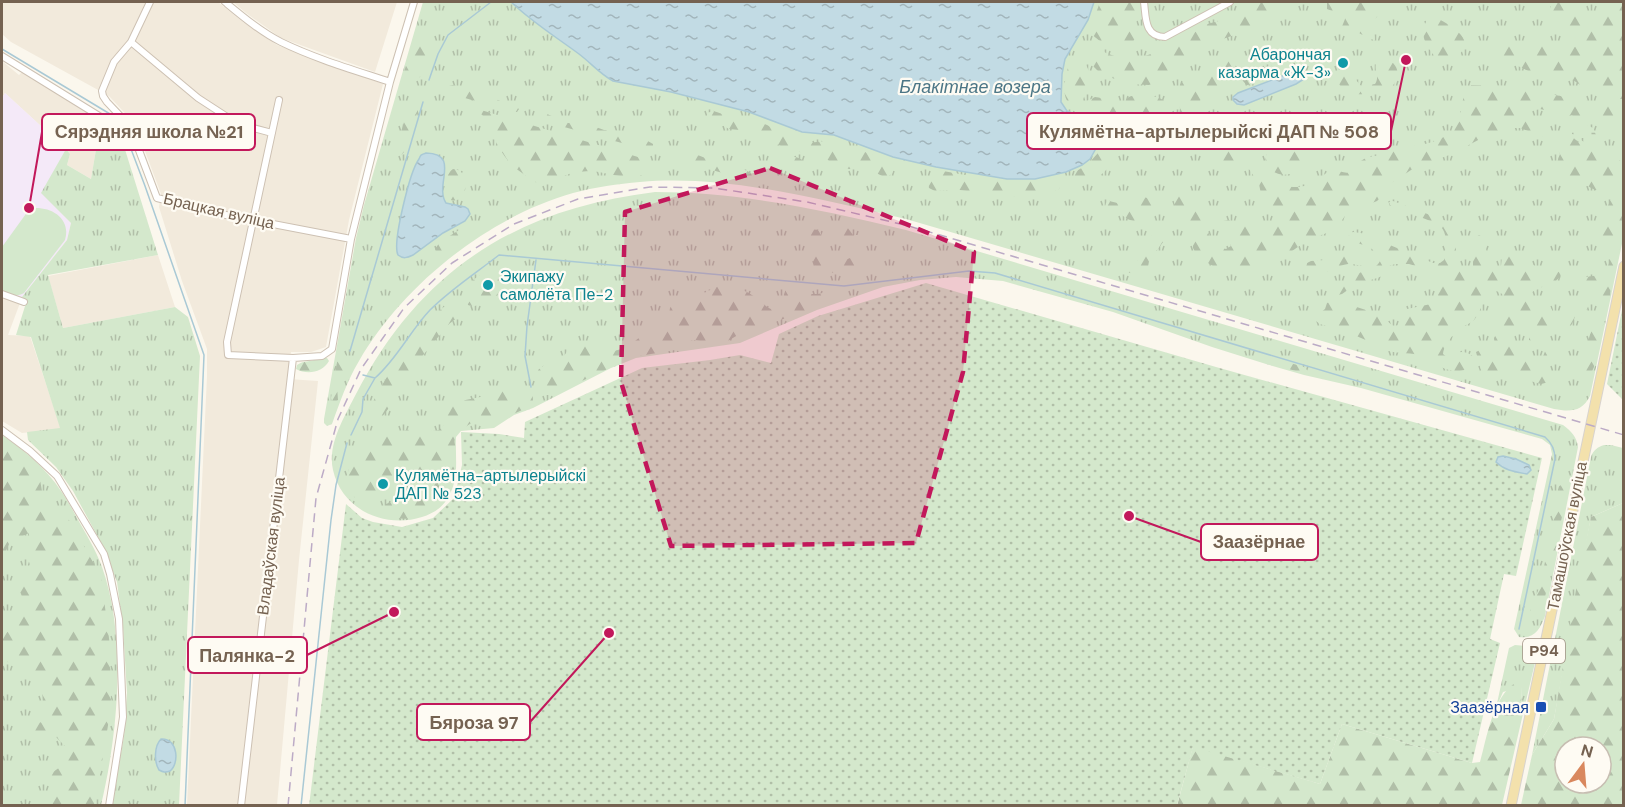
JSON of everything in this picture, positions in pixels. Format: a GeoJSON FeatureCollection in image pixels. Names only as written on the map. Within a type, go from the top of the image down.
{"type":"FeatureCollection","features":[{"type":"Feature","properties":{"kind":"main road","name":"Тамашоўская вуліца"},"geometry":{"type":"LineString","coordinates":[[1511,806],[1623,266]]}},
{"type":"Feature","properties":{"kind":"street"},"geometry":{"type":"LineString","coordinates":[[150,2],[131,42],[198,98],[238,124],[272,133]]}},
{"type":"Feature","properties":{"kind":"street"},"geometry":{"type":"LineString","coordinates":[[225,2],[280,42],[390,82]]}},
{"type":"Feature","properties":{"kind":"street"},"geometry":{"type":"LineString","coordinates":[[279,100],[226,342],[228,355],[293,358],[322,356],[332,350],[351,239],[390,82],[414,2]]}},
{"type":"Feature","properties":{"kind":"street"},"geometry":{"type":"LineString","coordinates":[[1144,2],[1148,28],[1155,36],[1165,37],[1230,2]]}},
{"type":"Feature","properties":{"kind":"street","name":"Брацкая вуліца"},"geometry":{"type":"LineString","coordinates":[[131,42],[114,62],[102,90],[107,102],[124,121],[134,137],[157,198],[351,239]]}},
{"type":"Feature","properties":{"kind":"street"},"geometry":{"type":"LineString","coordinates":[[2,56],[104,119]]}},
{"type":"Feature","properties":{"kind":"street"},"geometry":{"type":"LineString","coordinates":[[2,294],[24,302]]}},
{"type":"Feature","properties":{"kind":"street","name":"Владаўская вуліца"},"geometry":{"type":"LineString","coordinates":[[241,806],[293,358]]}},
{"type":"Feature","properties":{"kind":"street"},"geometry":{"type":"LineString","coordinates":[[2,430],[30,451],[57,476],[104,554],[110,574],[119,619],[123,717],[108,806]]}},
{"type":"Feature","properties":{"kind":"highlighted area"},"geometry":{"type":"Polygon","coordinates":[[[770,168],[974,252],[963,372],[916,543],[671,546],[621,382],[625,212],[770,168]]]}},
{"type":"Feature","properties":{"kind":"shaded area"},"geometry":{"type":"Polygon","coordinates":[[[2,2],[218,2],[277,45],[383,84],[349,220],[326,347],[311,352],[291,352],[288,379],[318,381],[277,805],[187,805],[207,349],[182,281],[159,207],[161,194],[135,124],[109,96],[11,42],[2,34],[2,2]]]}},
{"type":"Feature","properties":{"kind":"shaded area"},"geometry":{"type":"Polygon","coordinates":[[[233,2],[397,2],[375,72],[281,38],[233,2]]]}},
{"type":"Feature","properties":{"kind":"shaded area"},"geometry":{"type":"Polygon","coordinates":[[[2,61],[19,75],[22,72],[101,120],[91,179],[67,165],[70,154],[66,149],[5,93],[2,98],[2,61]]]}},
{"type":"Feature","properties":{"kind":"shaded area"},"geometry":{"type":"Polygon","coordinates":[[[5,93],[66,149],[42,193],[71,223],[67,240],[22,297],[12,296],[2,291],[2,98],[5,93]]]}},
{"type":"Feature","properties":{"kind":"shaded area"},"geometry":{"type":"Polygon","coordinates":[[[158,255],[175,307],[63,328],[48,276],[158,255]]]}},
{"type":"Feature","properties":{"kind":"shaded area"},"geometry":{"type":"Polygon","coordinates":[[[2,297],[20,303],[8,335],[30,336],[61,429],[22,433],[2,421],[2,297]]]}},
{"type":"Feature","properties":{"kind":"green space"},"geometry":{"type":"Polygon","coordinates":[[[423,2],[1623,2],[1623,239],[1590,396],[1583,405],[1575,410],[1554,409],[906,219],[774,190],[740,185],[673,181],[598,187],[573,193],[541,204],[480,237],[424,281],[377,333],[351,376],[332,424],[327,426],[324,419],[356,238],[423,2]]]}},
{"type":"Feature","properties":{"kind":"green space"},"geometry":{"type":"Polygon","coordinates":[[[1100,2],[1137,2],[1136,34],[1130,45],[1107,44],[1093,35],[1090,30],[1100,2]]]}},
{"type":"Feature","properties":{"kind":"green space"},"geometry":{"type":"Polygon","coordinates":[[[1259,2],[1291,2],[1274,10],[1259,24],[1246,31],[1217,41],[1201,53],[1184,61],[1159,81],[1149,85],[1127,84],[1100,73],[1088,61],[1086,54],[1092,47],[1117,57],[1136,58],[1174,46],[1207,24],[1246,14],[1259,2]]]}},
{"type":"Feature","properties":{"kind":"green space"},"geometry":{"type":"Polygon","coordinates":[[[1327,2],[1378,2],[1381,4],[1382,13],[1371,23],[1375,40],[1359,33],[1344,34],[1341,29],[1345,16],[1327,9],[1327,2]]]}},
{"type":"Feature","properties":{"kind":"green space"},"geometry":{"type":"Polygon","coordinates":[[[1552,2],[1575,2],[1585,12],[1597,14],[1607,11],[1612,2],[1623,2],[1623,99],[1616,99],[1585,88],[1563,75],[1535,74],[1507,61],[1489,56],[1489,51],[1494,47],[1510,41],[1535,46],[1557,43],[1574,47],[1579,45],[1582,32],[1556,22],[1551,10],[1552,2]]]}},
{"type":"Feature","properties":{"kind":"green space"},"geometry":{"type":"Polygon","coordinates":[[[1433,17],[1451,26],[1464,40],[1463,50],[1456,56],[1437,59],[1424,39],[1425,23],[1433,17]]]}},
{"type":"Feature","properties":{"kind":"green space"},"geometry":{"type":"Polygon","coordinates":[[[415,41],[432,42],[435,45],[429,68],[424,76],[406,80],[404,72],[412,46],[415,41]]]}},
{"type":"Feature","properties":{"kind":"green space"},"geometry":{"type":"Polygon","coordinates":[[[1225,57],[1233,59],[1236,68],[1234,77],[1224,87],[1205,95],[1195,108],[1189,122],[1182,123],[1179,118],[1180,108],[1177,96],[1182,82],[1225,57]]]}},
{"type":"Feature","properties":{"kind":"green space"},"geometry":{"type":"Polygon","coordinates":[[[1072,58],[1084,63],[1090,77],[1083,100],[1075,104],[1067,100],[1064,89],[1066,74],[1072,58]]]}},
{"type":"Feature","properties":{"kind":"green space"},"geometry":{"type":"Polygon","coordinates":[[[1290,62],[1295,63],[1293,69],[1255,84],[1247,85],[1242,80],[1247,71],[1290,62]]]}},
{"type":"Feature","properties":{"kind":"green space"},"geometry":{"type":"Polygon","coordinates":[[[1393,63],[1397,72],[1393,86],[1386,91],[1352,94],[1342,88],[1338,82],[1336,72],[1345,69],[1354,73],[1361,86],[1375,84],[1376,64],[1393,63]]]}},
{"type":"Feature","properties":{"kind":"green space"},"geometry":{"type":"Polygon","coordinates":[[[453,85],[486,95],[519,109],[517,112],[512,112],[445,92],[445,87],[453,85]]]}},
{"type":"Feature","properties":{"kind":"green space"},"geometry":{"type":"Polygon","coordinates":[[[1471,85],[1507,86],[1623,110],[1623,123],[1606,117],[1589,119],[1540,109],[1533,110],[1530,114],[1532,119],[1542,122],[1553,132],[1568,132],[1579,142],[1619,159],[1623,164],[1623,183],[1609,190],[1595,190],[1578,181],[1558,178],[1554,172],[1560,154],[1556,145],[1542,136],[1520,128],[1507,128],[1452,154],[1414,168],[1381,190],[1377,201],[1347,213],[1332,231],[1308,240],[1292,251],[1273,254],[1256,270],[1243,273],[1213,266],[1198,257],[1193,248],[1191,225],[1176,208],[1173,199],[1173,192],[1177,188],[1188,186],[1189,195],[1206,221],[1209,235],[1219,247],[1226,249],[1231,246],[1231,239],[1220,228],[1223,221],[1229,220],[1237,226],[1243,223],[1251,224],[1263,230],[1271,228],[1275,222],[1275,216],[1263,204],[1259,184],[1249,169],[1253,165],[1256,164],[1263,168],[1279,185],[1301,187],[1318,181],[1330,171],[1349,172],[1365,158],[1380,155],[1391,149],[1437,140],[1455,128],[1464,95],[1471,85]]]}},
{"type":"Feature","properties":{"kind":"green space"},"geometry":{"type":"Polygon","coordinates":[[[1135,95],[1162,99],[1168,106],[1166,117],[1149,130],[1141,131],[1136,128],[1128,120],[1124,109],[1127,99],[1135,95]]]}},
{"type":"Feature","properties":{"kind":"green space"},"geometry":{"type":"Polygon","coordinates":[[[1095,97],[1110,102],[1119,112],[1122,126],[1121,142],[1116,157],[1107,170],[1094,178],[1079,181],[1074,176],[1075,172],[1088,164],[1098,153],[1106,134],[1103,123],[1086,108],[1087,101],[1095,97]]]}},
{"type":"Feature","properties":{"kind":"green space"},"geometry":{"type":"Polygon","coordinates":[[[412,102],[418,105],[418,110],[406,150],[401,155],[397,153],[396,148],[412,102]]]}},
{"type":"Feature","properties":{"kind":"green space"},"geometry":{"type":"Polygon","coordinates":[[[481,110],[638,157],[647,162],[649,169],[644,174],[631,177],[592,171],[569,174],[545,183],[538,183],[515,168],[508,160],[496,142],[481,110]]]}},
{"type":"Feature","properties":{"kind":"green space"},"geometry":{"type":"Polygon","coordinates":[[[713,111],[740,121],[764,124],[796,142],[830,141],[845,148],[879,156],[893,165],[893,170],[888,177],[884,177],[861,165],[850,169],[841,168],[821,156],[775,144],[751,131],[729,129],[707,116],[707,113],[713,111]]]}},
{"type":"Feature","properties":{"kind":"green space"},"geometry":{"type":"Polygon","coordinates":[[[538,113],[547,114],[568,123],[585,123],[604,130],[620,131],[630,137],[646,140],[653,144],[653,148],[647,150],[539,120],[536,118],[538,113]]]}},
{"type":"Feature","properties":{"kind":"green space"},"geometry":{"type":"Polygon","coordinates":[[[1217,117],[1233,123],[1243,132],[1248,142],[1245,162],[1239,168],[1230,170],[1221,165],[1196,136],[1203,122],[1217,117]]]}},
{"type":"Feature","properties":{"kind":"green space"},"geometry":{"type":"Polygon","coordinates":[[[101,120],[117,124],[158,255],[48,275],[63,328],[175,307],[188,317],[200,356],[179,805],[112,805],[124,736],[127,693],[123,627],[117,582],[104,548],[73,491],[56,467],[28,440],[27,432],[60,428],[31,337],[16,335],[26,303],[22,297],[67,240],[71,223],[41,193],[66,149],[70,154],[67,165],[91,179],[101,120]]]}},
{"type":"Feature","properties":{"kind":"green space"},"geometry":{"type":"Polygon","coordinates":[[[1580,124],[1593,128],[1596,135],[1593,140],[1584,142],[1572,134],[1572,128],[1580,124]]]}},
{"type":"Feature","properties":{"kind":"green space"},"geometry":{"type":"Polygon","coordinates":[[[1301,144],[1311,148],[1313,152],[1310,159],[1294,173],[1279,174],[1269,167],[1266,157],[1270,151],[1287,150],[1301,144]]]}},
{"type":"Feature","properties":{"kind":"green space"},"geometry":{"type":"Polygon","coordinates":[[[681,152],[700,156],[728,167],[746,170],[751,173],[752,177],[744,179],[680,161],[677,156],[681,152]]]}},
{"type":"Feature","properties":{"kind":"green space"},"geometry":{"type":"Polygon","coordinates":[[[794,157],[807,164],[809,174],[805,178],[794,178],[787,173],[786,160],[794,157]]]}},
{"type":"Feature","properties":{"kind":"green space"},"geometry":{"type":"Polygon","coordinates":[[[453,169],[460,171],[466,182],[463,195],[454,201],[447,198],[445,187],[448,175],[453,169]]]}},
{"type":"Feature","properties":{"kind":"green space"},"geometry":{"type":"Polygon","coordinates":[[[938,172],[1015,182],[1054,179],[1058,180],[1060,186],[1051,193],[1020,198],[996,192],[935,191],[929,188],[928,183],[937,177],[938,172]]]}},
{"type":"Feature","properties":{"kind":"green space"},"geometry":{"type":"Polygon","coordinates":[[[655,192],[750,199],[813,209],[906,230],[1563,425],[1573,434],[1578,447],[1545,616],[1541,625],[1533,635],[1525,637],[1519,637],[1514,629],[1552,454],[1550,445],[1542,439],[1266,364],[1113,312],[1003,281],[956,277],[920,280],[883,287],[817,310],[740,343],[636,358],[514,415],[494,428],[461,431],[456,437],[454,484],[445,502],[433,512],[408,520],[394,520],[380,518],[355,506],[338,484],[333,470],[335,440],[356,394],[382,350],[411,312],[443,280],[478,252],[517,230],[559,213],[605,200],[655,192]]]}},
{"type":"Feature","properties":{"kind":"green space"},"geometry":{"type":"Polygon","coordinates":[[[1144,197],[1151,199],[1156,206],[1156,212],[1149,222],[1130,220],[1107,211],[1105,207],[1109,201],[1126,205],[1144,197]]]}},
{"type":"Feature","properties":{"kind":"green space"},"geometry":{"type":"Polygon","coordinates":[[[1614,199],[1623,200],[1623,232],[1594,367],[1584,383],[1579,381],[1578,375],[1585,366],[1584,355],[1602,294],[1597,288],[1593,289],[1587,310],[1577,312],[1568,329],[1545,332],[1533,342],[1529,340],[1526,330],[1519,330],[1515,333],[1515,346],[1524,358],[1542,359],[1548,344],[1556,343],[1549,362],[1554,378],[1541,384],[1508,375],[1489,375],[1481,370],[1476,352],[1482,349],[1490,352],[1495,348],[1494,338],[1498,331],[1495,323],[1504,303],[1504,296],[1496,291],[1487,293],[1474,320],[1460,328],[1444,348],[1443,354],[1448,358],[1461,352],[1472,356],[1474,359],[1471,366],[1462,371],[1446,369],[1418,355],[1386,350],[1362,338],[1316,321],[1316,316],[1325,309],[1327,303],[1335,300],[1380,315],[1396,326],[1401,324],[1399,314],[1402,310],[1431,304],[1439,299],[1437,291],[1441,281],[1437,274],[1409,264],[1389,266],[1382,276],[1355,285],[1342,294],[1334,296],[1328,292],[1328,289],[1372,269],[1380,261],[1379,256],[1372,249],[1348,239],[1353,232],[1361,233],[1433,263],[1440,263],[1444,260],[1446,240],[1441,227],[1390,205],[1389,202],[1393,201],[1454,224],[1456,256],[1461,270],[1465,273],[1473,271],[1473,241],[1479,235],[1484,238],[1492,267],[1499,268],[1502,256],[1511,252],[1520,254],[1537,268],[1560,272],[1558,279],[1535,290],[1528,297],[1529,302],[1550,306],[1552,318],[1561,319],[1569,307],[1583,299],[1585,277],[1601,274],[1609,265],[1610,244],[1599,236],[1597,231],[1601,227],[1614,223],[1608,206],[1614,199]]]}},
{"type":"Feature","properties":{"kind":"green space"},"geometry":{"type":"Polygon","coordinates":[[[36,208],[49,210],[60,216],[66,227],[65,240],[24,293],[10,294],[2,291],[2,247],[28,211],[36,208]]]}},
{"type":"Feature","properties":{"kind":"green space"},"geometry":{"type":"Polygon","coordinates":[[[472,222],[475,229],[473,232],[444,252],[439,253],[435,249],[440,242],[472,222]]]}},
{"type":"Feature","properties":{"kind":"green space"},"geometry":{"type":"Polygon","coordinates":[[[839,225],[847,227],[853,235],[863,235],[865,240],[848,243],[837,231],[839,225]]]}},
{"type":"Feature","properties":{"kind":"green space"},"geometry":{"type":"Polygon","coordinates":[[[1166,225],[1170,226],[1171,231],[1150,256],[1147,272],[1137,275],[1124,271],[1123,264],[1139,260],[1140,250],[1144,243],[1166,225]]]}},
{"type":"Feature","properties":{"kind":"green space"},"geometry":{"type":"Polygon","coordinates":[[[811,229],[821,233],[825,255],[830,261],[838,263],[850,258],[864,259],[868,263],[867,268],[841,273],[820,270],[813,260],[808,232],[811,229]]]}},
{"type":"Feature","properties":{"kind":"green space"},"geometry":{"type":"Polygon","coordinates":[[[1347,251],[1367,254],[1372,258],[1372,263],[1363,266],[1342,265],[1316,274],[1306,268],[1307,263],[1311,261],[1325,260],[1347,251]]]}},
{"type":"Feature","properties":{"kind":"green space"},"geometry":{"type":"Polygon","coordinates":[[[492,272],[501,282],[498,293],[492,299],[478,305],[468,305],[465,293],[470,283],[492,272]]]}},
{"type":"Feature","properties":{"kind":"green space"},"geometry":{"type":"Polygon","coordinates":[[[926,283],[1542,458],[1516,576],[1504,574],[1490,639],[1500,643],[1472,763],[1342,724],[1320,784],[1193,747],[1177,805],[309,806],[346,504],[362,518],[402,527],[433,518],[454,498],[462,465],[461,432],[524,438],[525,422],[642,368],[740,355],[771,363],[779,334],[818,316],[926,283]]]}},
{"type":"Feature","properties":{"kind":"green space"},"geometry":{"type":"Polygon","coordinates":[[[724,286],[753,295],[768,308],[774,310],[783,299],[786,290],[799,289],[807,294],[831,291],[839,294],[838,299],[743,332],[726,342],[689,341],[675,350],[633,357],[552,395],[546,395],[541,391],[538,370],[551,360],[562,359],[568,350],[578,344],[589,346],[592,344],[604,349],[618,350],[665,325],[672,305],[688,301],[716,287],[724,286]]]}},
{"type":"Feature","properties":{"kind":"green space"},"geometry":{"type":"Polygon","coordinates":[[[454,301],[461,305],[462,314],[449,324],[419,360],[399,395],[378,422],[373,424],[370,415],[372,406],[384,381],[420,331],[445,306],[454,301]]]}},
{"type":"Feature","properties":{"kind":"green space"},"geometry":{"type":"Polygon","coordinates":[[[1623,305],[1623,400],[1607,384],[1623,305]]]}},
{"type":"Feature","properties":{"kind":"green space"},"geometry":{"type":"Polygon","coordinates":[[[342,352],[346,355],[337,387],[338,400],[332,403],[338,356],[342,352]]]}},
{"type":"Feature","properties":{"kind":"green space"},"geometry":{"type":"Polygon","coordinates":[[[327,358],[329,361],[318,370],[309,372],[296,369],[300,363],[327,358]]]}},
{"type":"Feature","properties":{"kind":"green space"},"geometry":{"type":"Polygon","coordinates":[[[1269,358],[1304,367],[1308,371],[1303,373],[1271,364],[1268,362],[1269,358]]]}},
{"type":"Feature","properties":{"kind":"green space"},"geometry":{"type":"Polygon","coordinates":[[[521,386],[532,394],[531,406],[509,416],[497,425],[489,426],[476,420],[456,433],[454,476],[451,487],[438,505],[429,512],[408,519],[397,518],[386,514],[383,510],[386,504],[391,502],[429,495],[430,487],[426,481],[414,481],[397,490],[385,477],[379,476],[375,482],[377,493],[375,498],[365,502],[354,497],[347,487],[347,476],[354,451],[359,447],[410,429],[439,430],[444,425],[446,409],[451,403],[485,396],[501,388],[521,386]]]}},
{"type":"Feature","properties":{"kind":"green space"},"geometry":{"type":"Polygon","coordinates":[[[2,435],[42,467],[63,494],[97,554],[110,594],[115,624],[117,686],[112,748],[101,805],[2,805],[2,435]]]}},
{"type":"Feature","properties":{"kind":"green space"},"geometry":{"type":"Polygon","coordinates":[[[2,437],[38,468],[44,503],[69,520],[101,576],[110,646],[111,707],[95,805],[43,805],[54,794],[49,779],[53,772],[63,765],[65,746],[53,734],[38,740],[24,732],[32,721],[45,723],[42,689],[29,668],[4,661],[2,657],[2,635],[16,627],[25,600],[13,581],[30,565],[26,552],[29,533],[10,542],[2,559],[2,437]]]}},
{"type":"Feature","properties":{"kind":"green space"},"geometry":{"type":"Polygon","coordinates":[[[1604,445],[1623,448],[1623,503],[1591,517],[1554,719],[1532,755],[1591,457],[1596,449],[1604,445]]]}},
{"type":"Feature","properties":{"kind":"green space"},"geometry":{"type":"Polygon","coordinates":[[[1566,481],[1568,488],[1544,602],[1540,613],[1535,617],[1530,613],[1531,605],[1540,587],[1560,486],[1566,481]]]}},
{"type":"Feature","properties":{"kind":"green space"},"geometry":{"type":"Polygon","coordinates":[[[1623,503],[1623,805],[1521,805],[1532,755],[1554,719],[1591,517],[1623,503]]]}},
{"type":"Feature","properties":{"kind":"green space"},"geometry":{"type":"Polygon","coordinates":[[[1515,645],[1527,646],[1537,654],[1522,718],[1521,687],[1503,692],[1496,708],[1509,648],[1515,645]]]}},
{"type":"Feature","properties":{"kind":"green space"},"geometry":{"type":"Polygon","coordinates":[[[1517,682],[1521,687],[1522,718],[1502,805],[1177,806],[1193,746],[1320,784],[1342,724],[1472,763],[1480,762],[1488,729],[1497,706],[1502,696],[1517,682]]]}},
{"type":"Feature","properties":{"kind":"water","name":"Блакітнае возера"},"geometry":{"type":"Polygon","coordinates":[[[511,2],[1094,2],[1088,20],[1065,59],[1061,102],[1067,111],[1089,120],[1096,126],[1101,137],[1090,159],[1082,165],[1066,172],[1035,179],[1007,179],[936,167],[893,157],[834,135],[802,132],[749,112],[671,92],[613,81],[511,2]]]}},
{"type":"Feature","properties":{"kind":"water"},"geometry":{"type":"Polygon","coordinates":[[[1302,70],[1305,75],[1304,79],[1296,84],[1244,105],[1237,104],[1233,100],[1238,93],[1302,70]]]}},
{"type":"Feature","properties":{"kind":"water"},"geometry":{"type":"Polygon","coordinates":[[[426,153],[436,155],[445,165],[443,196],[446,203],[465,207],[470,214],[465,221],[443,233],[413,255],[403,258],[398,255],[397,237],[403,207],[415,166],[421,155],[426,153]]]}},
{"type":"Feature","properties":{"kind":"water"},"geometry":{"type":"Polygon","coordinates":[[[1503,456],[1529,465],[1531,470],[1527,474],[1503,467],[1496,462],[1498,457],[1503,456]]]}},
{"type":"Feature","properties":{"kind":"water"},"geometry":{"type":"Polygon","coordinates":[[[161,739],[171,743],[176,752],[173,768],[167,772],[159,770],[156,763],[156,750],[161,739]]]}},
{"type":"Feature","properties":{"kind":"waterway"},"geometry":{"type":"LineString","coordinates":[[429,80],[438,54],[448,35],[491,2]]}},
{"type":"Feature","properties":{"kind":"waterway"},"geometry":{"type":"LineString","coordinates":[[2,49],[120,120],[204,355],[185,806]]}},
{"type":"Feature","properties":{"kind":"waterway"},"geometry":{"type":"LineString","coordinates":[[350,351],[423,102]]}},
{"type":"Feature","properties":{"kind":"waterway"},"geometry":{"type":"LineString","coordinates":[[363,375],[375,378],[438,302],[499,255],[844,286],[969,271],[995,273],[1545,437],[1553,447],[1555,459],[1519,629]]}},
{"type":"Feature","properties":{"kind":"waterway"},"geometry":{"type":"LineString","coordinates":[[531,387],[525,356],[536,260]]}},
{"type":"Feature","properties":{"kind":"waterway"},"geometry":{"type":"LineString","coordinates":[[351,435],[362,412],[363,399],[375,378]]}},
{"type":"Feature","properties":{"kind":"waterway"},"geometry":{"type":"LineString","coordinates":[[301,806],[331,520],[336,485],[347,443]]}},
{"type":"Feature","properties":{"kind":"railway"},"geometry":{"type":"LineString","coordinates":[[288,806],[316,498],[338,419],[361,369],[404,308],[452,263],[514,224],[578,199],[650,187],[714,188],[807,202],[909,226],[1624,435]]}},
{"type":"Feature","properties":{"kind":"place","name":"Кулямётна-артылерыйскі ДАП № 508"},"geometry":{"type":"Point","coordinates":[1406,60]}},
{"type":"Feature","properties":{"kind":"place","name":"Абарончая казарма «Ж-З»"},"geometry":{"type":"Point","coordinates":[1343,63]}},
{"type":"Feature","properties":{"kind":"place","name":"Сярэдняя школа №21"},"geometry":{"type":"Point","coordinates":[29,208]}},
{"type":"Feature","properties":{"kind":"place","name":"Экипажу самолёта Пе-2"},"geometry":{"type":"Point","coordinates":[488,285]}},
{"type":"Feature","properties":{"kind":"place","name":"Кулямётна-артылерыйскі ДАП № 523"},"geometry":{"type":"Point","coordinates":[383,484]}},
{"type":"Feature","properties":{"kind":"place","name":"Заазёрнае"},"geometry":{"type":"Point","coordinates":[1129,516]}},
{"type":"Feature","properties":{"kind":"place","name":"Палянка-2"},"geometry":{"type":"Point","coordinates":[394,612]}},
{"type":"Feature","properties":{"kind":"place","name":"Бяроза 97"},"geometry":{"type":"Point","coordinates":[609,633]}},
{"type":"Feature","properties":{"kind":"place","name":"Заазёрная"},"geometry":{"type":"Point","coordinates":[1541,707]}}]}
